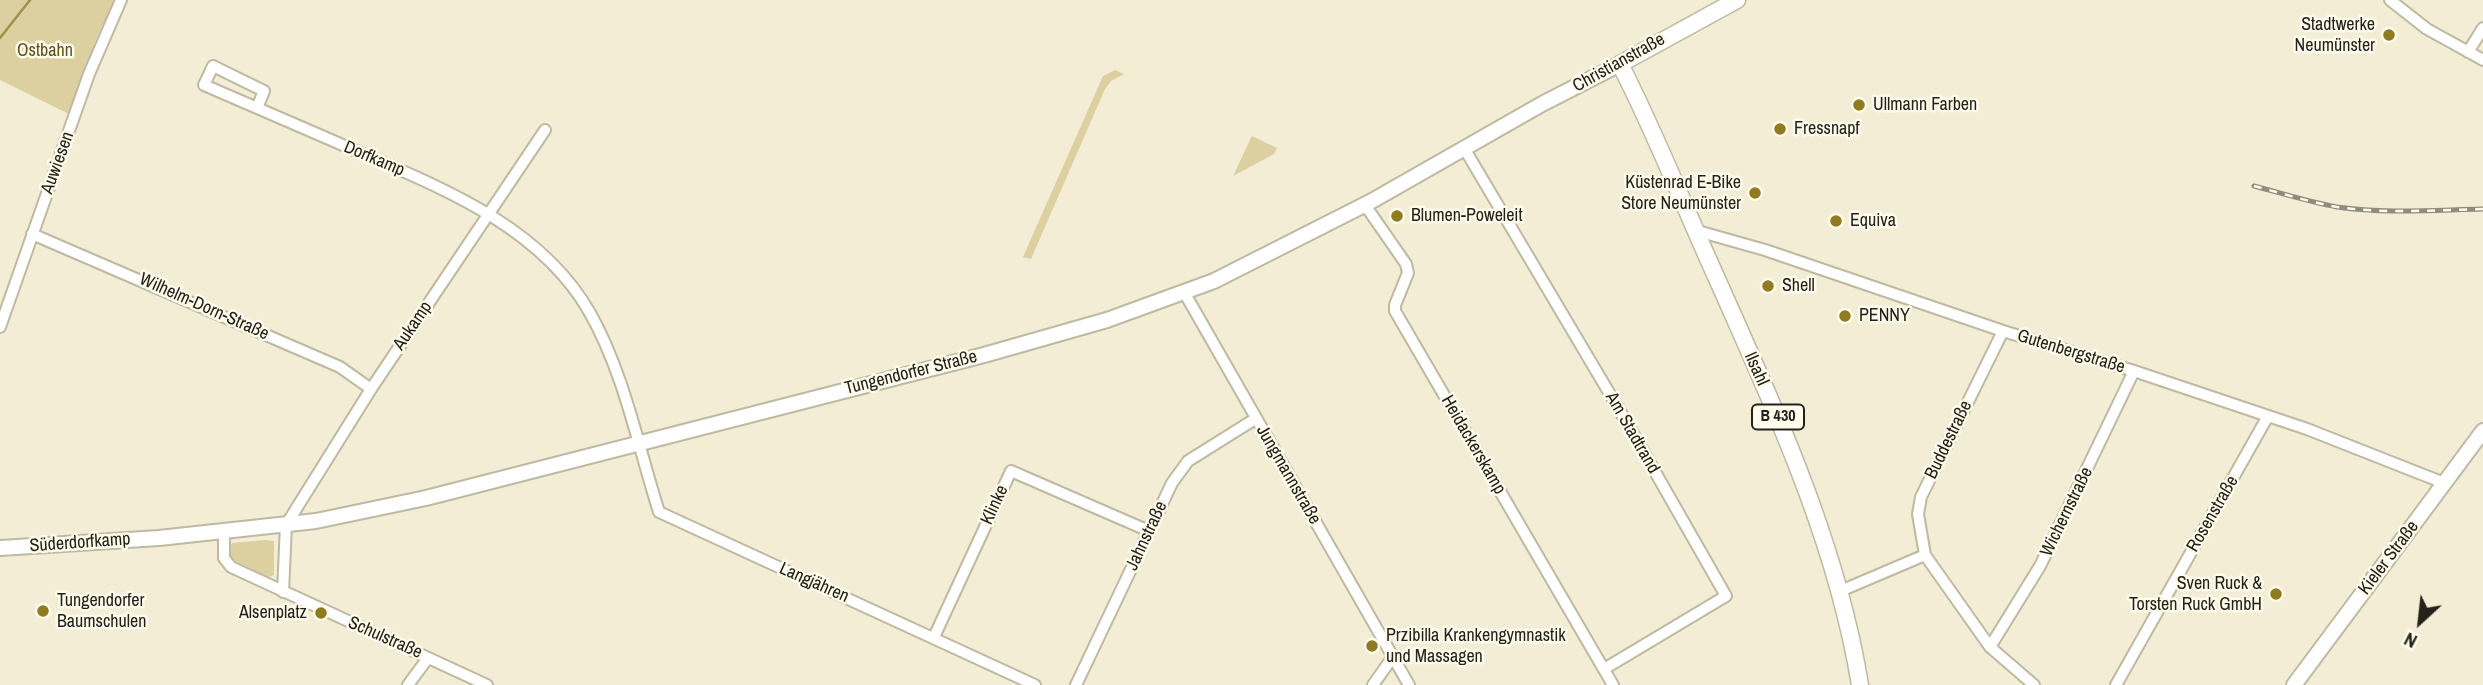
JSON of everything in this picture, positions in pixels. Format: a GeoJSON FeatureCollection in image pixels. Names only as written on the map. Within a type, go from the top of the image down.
{"type":"FeatureCollection","features":[{"type":"Feature","properties":{"kind":"main road","name":"Christianstraße"},"geometry":{"type":"LineString","coordinates":[[1502,127],[1737,0]]}},
{"type":"Feature","properties":{"kind":"main road","name":"Ilsahl"},"geometry":{"type":"LineString","coordinates":[[1620,64],[1804,482],[1855,654],[1860,685]]}},
{"type":"Feature","properties":{"kind":"main road","name":"Tungendorfer Straße"},"geometry":{"type":"LineString","coordinates":[[286,525],[316,522],[386,507],[984,355],[1107,320],[1214,281],[1365,205],[1502,127]]}},
{"type":"Feature","properties":{"kind":"main road","name":"Kieler Straße"},"geometry":{"type":"LineString","coordinates":[[2294,685],[2483,431]]}},
{"type":"Feature","properties":{"kind":"main road"},"geometry":{"type":"LineString","coordinates":[[224,532],[286,525]]}},
{"type":"Feature","properties":{"kind":"main road","name":"Süderdorfkamp"},"geometry":{"type":"LineString","coordinates":[[0,548],[224,532]]}},
{"type":"Feature","properties":{"kind":"street","name":"Auwiesen"},"geometry":{"type":"LineString","coordinates":[[0,327],[89,74],[121,0]]}},
{"type":"Feature","properties":{"kind":"street"},"geometry":{"type":"LineString","coordinates":[[2390,0],[2427,29],[2483,60]]}},
{"type":"Feature","properties":{"kind":"street"},"geometry":{"type":"LineString","coordinates":[[2468,52],[2483,28]]}},
{"type":"Feature","properties":{"kind":"street","name":"Dorfkamp"},"geometry":{"type":"LineString","coordinates":[[257,108],[264,90],[213,66],[204,85],[418,178],[488,214],[533,245],[573,288],[589,311],[608,348],[630,412],[637,443]]}},
{"type":"Feature","properties":{"kind":"street","name":"Aukamp"},"geometry":{"type":"LineString","coordinates":[[286,525],[371,388],[545,130]]}},
{"type":"Feature","properties":{"kind":"street","name":"Am Stadtrand"},"geometry":{"type":"LineString","coordinates":[[1464,148],[1726,596],[1604,668]]}},
{"type":"Feature","properties":{"kind":"street","name":"Heidackerskamp"},"geometry":{"type":"LineString","coordinates":[[1365,205],[1406,264],[1408,273],[1395,310],[1613,685]]}},
{"type":"Feature","properties":{"kind":"street","name":"Gutenbergstraße"},"geometry":{"type":"LineString","coordinates":[[1695,230],[1765,250],[2003,331],[2268,416],[2361,449],[2444,483]]}},
{"type":"Feature","properties":{"kind":"street","name":"Wilhelm-Dorn-Straße"},"geometry":{"type":"LineString","coordinates":[[33,234],[341,367],[371,388]]}},
{"type":"Feature","properties":{"kind":"street","name":"Jungmannstraße"},"geometry":{"type":"LineString","coordinates":[[1184,292],[1409,685]]}},
{"type":"Feature","properties":{"kind":"street","name":"Buddestraße"},"geometry":{"type":"LineString","coordinates":[[2003,331],[1921,496],[1918,514],[1925,555],[1990,648],[2034,685]]}},
{"type":"Feature","properties":{"kind":"street","name":"Wichernstraße"},"geometry":{"type":"LineString","coordinates":[[1990,648],[2040,566],[2134,371]]}},
{"type":"Feature","properties":{"kind":"street","name":"Rosenstraße"},"geometry":{"type":"LineString","coordinates":[[2116,685],[2268,416]]}},
{"type":"Feature","properties":{"kind":"street","name":"Jahnstraße"},"geometry":{"type":"LineString","coordinates":[[1076,685],[1172,482],[1188,461],[1255,419]]}},
{"type":"Feature","properties":{"kind":"street","name":"Langjähren"},"geometry":{"type":"LineString","coordinates":[[637,443],[659,512],[1035,685]]}},
{"type":"Feature","properties":{"kind":"street","name":"Klinke"},"geometry":{"type":"LineString","coordinates":[[934,637],[1011,471],[1149,531]]}},
{"type":"Feature","properties":{"kind":"street"},"geometry":{"type":"LineString","coordinates":[[224,532],[224,558],[231,567],[283,592],[286,525]]}},
{"type":"Feature","properties":{"kind":"street"},"geometry":{"type":"LineString","coordinates":[[1838,593],[1925,555]]}},
{"type":"Feature","properties":{"kind":"street","name":"Schulstraße"},"geometry":{"type":"LineString","coordinates":[[283,592],[487,685]]}},
{"type":"Feature","properties":{"kind":"street"},"geometry":{"type":"LineString","coordinates":[[1374,685],[1392,657]]}},
{"type":"Feature","properties":{"kind":"street"},"geometry":{"type":"LineString","coordinates":[[408,685],[428,658]]}},
{"type":"Feature","properties":{"kind":"green space","name":"Ostbahn"},"geometry":{"type":"Polygon","coordinates":[[[0,0],[115,0],[96,39],[71,115],[0,80],[0,0]]]}},
{"type":"Feature","properties":{"kind":"green space"},"geometry":{"type":"Polygon","coordinates":[[[1115,70],[1124,74],[1111,81],[1105,89],[1031,259],[1023,257],[1103,76],[1115,70]]]}},
{"type":"Feature","properties":{"kind":"green space"},"geometry":{"type":"Polygon","coordinates":[[[1252,136],[1277,148],[1274,154],[1233,176],[1252,136]]]}},
{"type":"Feature","properties":{"kind":"green space"},"geometry":{"type":"Polygon","coordinates":[[[274,541],[274,575],[269,577],[232,560],[229,550],[232,543],[274,541]]]}},
{"type":"Feature","properties":{"kind":"waterway"},"geometry":{"type":"LineString","coordinates":[[0,38],[30,0]]}},
{"type":"Feature","properties":{"kind":"railway"},"geometry":{"type":"LineString","coordinates":[[2254,186],[2316,203],[2355,209],[2483,209]]}},
{"type":"Feature","properties":{"kind":"place","name":"Stadtwerke Neumünster"},"geometry":{"type":"Point","coordinates":[2389,35]}},
{"type":"Feature","properties":{"kind":"place","name":"Ullmann Farben"},"geometry":{"type":"Point","coordinates":[1859,105]}},
{"type":"Feature","properties":{"kind":"place","name":"Fressnapf"},"geometry":{"type":"Point","coordinates":[1780,129]}},
{"type":"Feature","properties":{"kind":"place","name":"Küstenrad E-Bike Store Neumünster"},"geometry":{"type":"Point","coordinates":[1755,193]}},
{"type":"Feature","properties":{"kind":"place","name":"Blumen-Poweleit"},"geometry":{"type":"Point","coordinates":[1397,216]}},
{"type":"Feature","properties":{"kind":"place","name":"Equiva"},"geometry":{"type":"Point","coordinates":[1836,221]}},
{"type":"Feature","properties":{"kind":"place","name":"Shell"},"geometry":{"type":"Point","coordinates":[1768,286]}},
{"type":"Feature","properties":{"kind":"place","name":"PENNY"},"geometry":{"type":"Point","coordinates":[1845,316]}},
{"type":"Feature","properties":{"kind":"place","name":"Sven Ruck & Torsten Ruck GmbH"},"geometry":{"type":"Point","coordinates":[2276,594]}},
{"type":"Feature","properties":{"kind":"place","name":"Tungendorfer Baumschulen"},"geometry":{"type":"Point","coordinates":[43,611]}},
{"type":"Feature","properties":{"kind":"place","name":"Alsenplatz"},"geometry":{"type":"Point","coordinates":[321,613]}},
{"type":"Feature","properties":{"kind":"place","name":"Przibilla Krankengymnastik und Massagen"},"geometry":{"type":"Point","coordinates":[1372,646]}}]}
